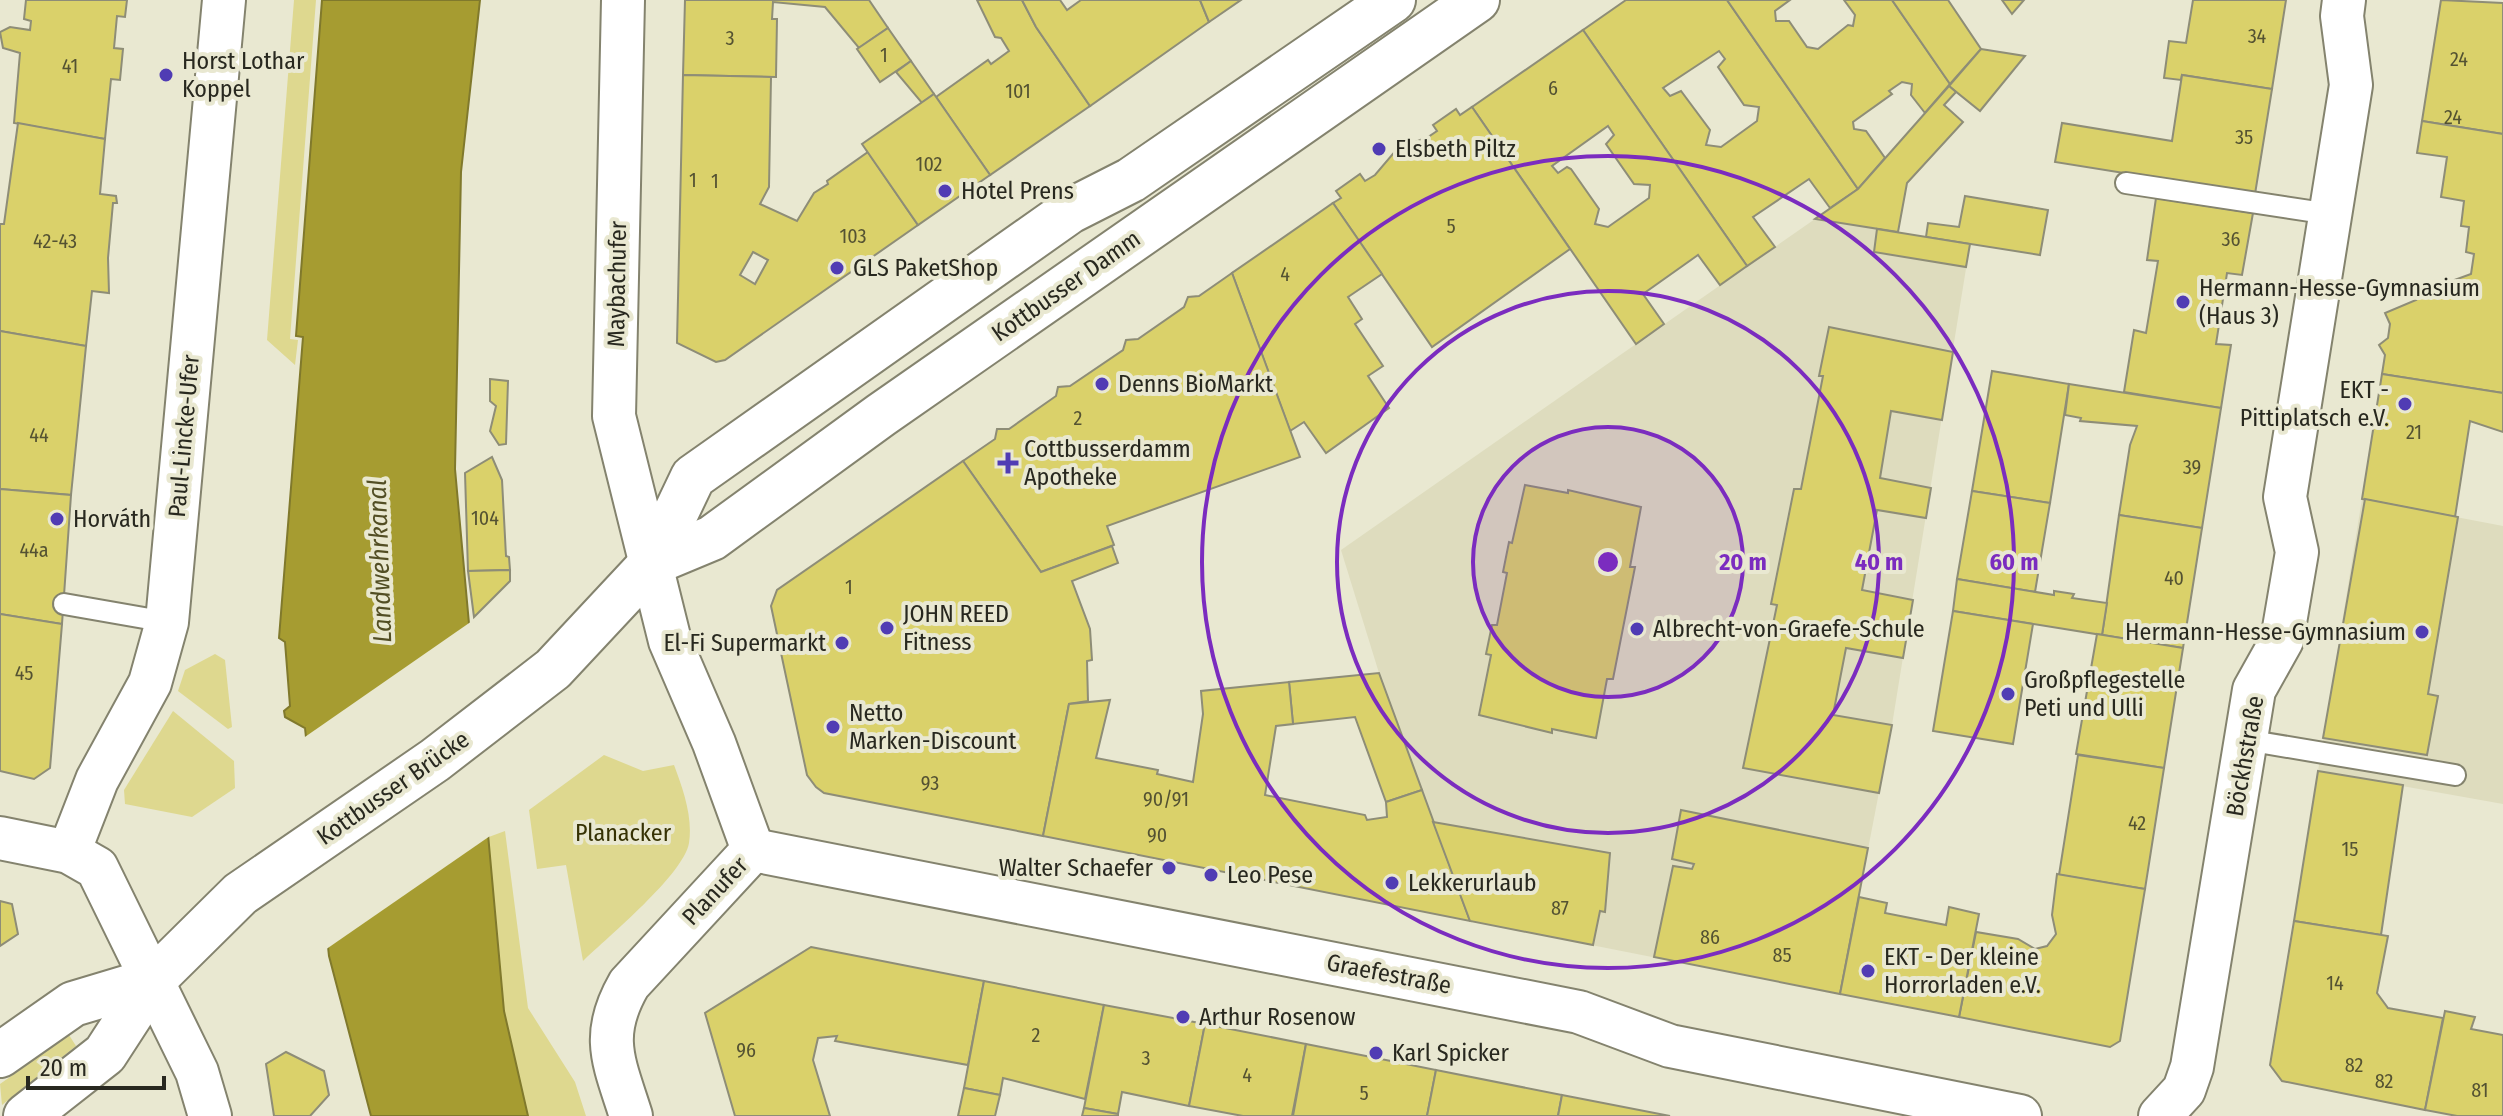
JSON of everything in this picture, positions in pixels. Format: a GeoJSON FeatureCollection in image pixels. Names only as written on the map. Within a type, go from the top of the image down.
{"type":"FeatureCollection","features":[{"type":"Feature","properties":{"kind":"main road","name":"Kottbusser Damm"},"geometry":{"type":"LineString","coordinates":[[488,721],[553,669],[652,563],[693,477],[712,461],[1070,211],[1131,180],[1393,0]]}},
{"type":"Feature","properties":{"kind":"main road","name":"Kottbusser Damm"},"geometry":{"type":"LineString","coordinates":[[652,563],[712,538],[894,406],[1477,0]]}},
{"type":"Feature","properties":{"kind":"main road","name":"Kottbusser Brücke"},"geometry":{"type":"LineString","coordinates":[[153,980],[240,894],[488,721]]}},
{"type":"Feature","properties":{"kind":"main road"},"geometry":{"type":"LineString","coordinates":[[0,1055],[73,1004],[153,980]]}},
{"type":"Feature","properties":{"kind":"main road"},"geometry":{"type":"LineString","coordinates":[[26,1116],[105,1054],[153,980]]}},
{"type":"Feature","properties":{"kind":"street","name":"Paul-Lincke-Ufer"},"geometry":{"type":"LineString","coordinates":[[69,852],[97,780],[150,683],[167,622],[224,0]]}},
{"type":"Feature","properties":{"kind":"street","name":"Maybachufer"},"geometry":{"type":"LineString","coordinates":[[623,0],[614,416],[652,563]]}},
{"type":"Feature","properties":{"kind":"street","name":"Böckhstraße"},"geometry":{"type":"LineString","coordinates":[[2172,1103],[2200,1025],[2254,690],[2282,640],[2297,552],[2285,497],[2351,85],[2342,16],[2344,0]]}},
{"type":"Feature","properties":{"kind":"street","name":"Planufer"},"geometry":{"type":"LineString","coordinates":[[631,1116],[611,1045],[614,1010],[629,984],[753,850],[714,743],[679,668],[652,563]]}},
{"type":"Feature","properties":{"kind":"street"},"geometry":{"type":"LineString","coordinates":[[0,838],[69,852],[97,868],[206,1093],[210,1116]]}},
{"type":"Feature","properties":{"kind":"street","name":"Graefestraße"},"geometry":{"type":"LineString","coordinates":[[753,850],[1579,1012],[1670,1046],[2020,1116]]}},
{"type":"Feature","properties":{"kind":"lane"},"geometry":{"type":"LineString","coordinates":[[2126,183],[2330,214]]}},
{"type":"Feature","properties":{"kind":"lane"},"geometry":{"type":"LineString","coordinates":[[64,604],[167,622]]}},
{"type":"Feature","properties":{"kind":"lane"},"geometry":{"type":"LineString","coordinates":[[2246,740],[2455,775]]}},
{"type":"Feature","properties":{"kind":"shaded area","name":"Albrecht-von-Graefe-Schule"},"geometry":{"type":"Polygon","coordinates":[[[1815,219],[1970,244],[1892,725],[1840,994],[1470,921],[1379,673],[1341,550],[1815,219]]]}},
{"type":"Feature","properties":{"kind":"shaded area","name":"Hermann-Hesse-Gymnasium"},"geometry":{"type":"Polygon","coordinates":[[[2362,499],[2503,526],[2503,804],[2318,771],[2362,499]]]}},
{"type":"Feature","properties":{"kind":"green space"},"geometry":{"type":"Polygon","coordinates":[[[294,0],[316,0],[290,339],[298,340],[295,365],[267,340],[294,0]]]}},
{"type":"Feature","properties":{"kind":"green space"},"geometry":{"type":"Polygon","coordinates":[[[215,654],[225,660],[232,727],[228,729],[178,691],[185,670],[215,654]]]}},
{"type":"Feature","properties":{"kind":"green space"},"geometry":{"type":"Polygon","coordinates":[[[173,711],[234,761],[235,788],[192,817],[125,804],[124,790],[173,711]]]}},
{"type":"Feature","properties":{"kind":"green space","name":"Planacker"},"geometry":{"type":"Polygon","coordinates":[[[604,755],[643,771],[674,765],[688,813],[689,843],[684,856],[660,888],[583,961],[566,865],[537,869],[529,810],[604,755]]]}},
{"type":"Feature","properties":{"kind":"green space"},"geometry":{"type":"Polygon","coordinates":[[[505,831],[528,1008],[575,1082],[586,1116],[528,1116],[504,1011],[486,838],[505,831]]]}},
{"type":"Feature","properties":{"kind":"green space"},"geometry":{"type":"Polygon","coordinates":[[[69,1035],[76,1046],[2,1105],[0,1084],[69,1035]]]}},
{"type":"Feature","properties":{"kind":"water","name":"Landwehrkanal"},"geometry":{"type":"Polygon","coordinates":[[[322,0],[480,0],[461,172],[455,469],[504,1011],[528,1116],[371,1116],[329,956],[305,728],[285,717],[284,711],[290,706],[285,642],[279,638],[303,337],[296,336],[322,0]]]}},
{"type":"Feature","properties":{"kind":"pier"},"geometry":{"type":"Polygon","coordinates":[[[472,621],[490,836],[325,950],[302,739],[472,621]]]}},
{"type":"Feature","properties":{"kind":"building"},"geometry":{"type":"Polygon","coordinates":[[[26,0],[127,0],[125,17],[117,16],[114,48],[123,49],[120,80],[111,79],[105,139],[14,123],[20,53],[3,48],[0,32],[10,27],[30,30],[31,21],[24,19],[26,0]]]}},
{"type":"Feature","properties":{"kind":"building"},"geometry":{"type":"Polygon","coordinates":[[[685,0],[869,0],[888,28],[859,48],[825,7],[773,2],[772,19],[777,19],[776,77],[683,75],[685,0]]]}},
{"type":"Feature","properties":{"kind":"building"},"geometry":{"type":"Polygon","coordinates":[[[977,0],[1022,0],[1036,27],[1090,106],[990,175],[936,97],[988,60],[991,64],[1009,51],[1001,38],[995,37],[977,0]]]}},
{"type":"Feature","properties":{"kind":"building"},"geometry":{"type":"Polygon","coordinates":[[[1022,0],[1060,0],[1067,10],[1081,0],[1200,0],[1209,22],[1090,106],[1036,27],[1022,0]]]}},
{"type":"Feature","properties":{"kind":"building"},"geometry":{"type":"Polygon","coordinates":[[[1200,0],[1241,0],[1209,22],[1200,0]]]}},
{"type":"Feature","properties":{"kind":"building"},"geometry":{"type":"Polygon","coordinates":[[[1626,0],[1727,0],[1858,189],[1830,208],[1809,179],[1753,217],[1775,247],[1747,266],[1583,30],[1626,0]],[[1719,51],[1663,88],[1670,96],[1681,91],[1710,130],[1706,145],[1721,147],[1757,121],[1759,107],[1744,105],[1718,67],[1725,59],[1719,51]]]}},
{"type":"Feature","properties":{"kind":"building"},"geometry":{"type":"Polygon","coordinates":[[[1727,0],[1790,0],[1775,11],[1776,21],[1789,21],[1807,47],[1818,49],[1848,25],[1853,26],[1855,15],[1844,0],[1892,0],[1950,84],[1925,113],[1911,95],[1912,84],[1902,82],[1889,91],[1892,94],[1853,122],[1854,129],[1866,131],[1885,158],[1858,189],[1727,0]]]}},
{"type":"Feature","properties":{"kind":"building"},"geometry":{"type":"Polygon","coordinates":[[[1892,0],[1948,0],[1981,49],[1950,84],[1892,0]]]}},
{"type":"Feature","properties":{"kind":"building"},"geometry":{"type":"Polygon","coordinates":[[[2002,0],[2024,0],[2012,14],[2002,0]]]}},
{"type":"Feature","properties":{"kind":"building"},"geometry":{"type":"Polygon","coordinates":[[[2193,0],[2286,0],[2272,89],[2182,75],[2181,80],[2164,78],[2169,41],[2186,43],[2193,0]]]}},
{"type":"Feature","properties":{"kind":"building"},"geometry":{"type":"Polygon","coordinates":[[[2441,0],[2503,3],[2503,134],[2422,121],[2441,0]]]}},
{"type":"Feature","properties":{"kind":"building"},"geometry":{"type":"Polygon","coordinates":[[[888,28],[911,61],[880,82],[857,49],[888,28]]]}},
{"type":"Feature","properties":{"kind":"building"},"geometry":{"type":"Polygon","coordinates":[[[1583,30],[1747,266],[1720,285],[1698,255],[1643,294],[1664,324],[1636,344],[1472,107],[1583,30]],[[1608,126],[1552,166],[1558,173],[1567,167],[1571,169],[1599,209],[1595,224],[1608,227],[1649,198],[1650,185],[1634,184],[1606,144],[1614,135],[1608,126]]]}},
{"type":"Feature","properties":{"kind":"building"},"geometry":{"type":"Polygon","coordinates":[[[1981,49],[2025,56],[1980,111],[1949,86],[1981,49]]]}},
{"type":"Feature","properties":{"kind":"building"},"geometry":{"type":"Polygon","coordinates":[[[911,61],[934,94],[922,103],[896,72],[911,61]]]}},
{"type":"Feature","properties":{"kind":"building"},"geometry":{"type":"Polygon","coordinates":[[[683,75],[771,77],[769,187],[760,204],[797,221],[814,193],[868,152],[918,225],[725,360],[716,362],[677,343],[683,75]],[[753,252],[740,275],[755,284],[768,260],[753,252]]]}},
{"type":"Feature","properties":{"kind":"building"},"geometry":{"type":"Polygon","coordinates":[[[2182,75],[2272,89],[2255,194],[2055,162],[2062,123],[2172,141],[2182,75]]]}},
{"type":"Feature","properties":{"kind":"building"},"geometry":{"type":"Polygon","coordinates":[[[1949,86],[1956,92],[1944,105],[1963,122],[1907,183],[1898,232],[1815,219],[1858,189],[1949,86]]]}},
{"type":"Feature","properties":{"kind":"building"},"geometry":{"type":"Polygon","coordinates":[[[934,94],[990,175],[918,225],[862,144],[934,94]]]}},
{"type":"Feature","properties":{"kind":"building"},"geometry":{"type":"Polygon","coordinates":[[[1472,107],[1570,249],[1432,347],[1333,203],[1341,198],[1336,191],[1360,174],[1365,181],[1375,175],[1397,149],[1437,131],[1433,125],[1456,109],[1460,115],[1472,107]]]}},
{"type":"Feature","properties":{"kind":"building"},"geometry":{"type":"Polygon","coordinates":[[[2422,121],[2503,134],[2503,393],[2382,374],[2385,355],[2379,345],[2388,338],[2390,324],[2385,313],[2416,300],[2413,295],[2471,274],[2474,254],[2466,252],[2469,227],[2461,226],[2464,201],[2441,197],[2447,157],[2417,153],[2422,121]]]}},
{"type":"Feature","properties":{"kind":"building"},"geometry":{"type":"Polygon","coordinates":[[[18,123],[105,139],[100,194],[116,196],[117,203],[113,203],[108,258],[109,293],[92,291],[86,346],[0,331],[0,224],[4,224],[18,123]]]}},
{"type":"Feature","properties":{"kind":"building"},"geometry":{"type":"Polygon","coordinates":[[[1965,196],[2048,210],[2040,255],[1926,237],[1928,223],[1959,227],[1965,196]]]}},
{"type":"Feature","properties":{"kind":"building"},"geometry":{"type":"Polygon","coordinates":[[[2156,198],[2253,213],[2242,275],[2227,273],[2216,344],[2231,345],[2221,408],[2124,392],[2134,330],[2146,333],[2158,261],[2147,260],[2156,198]]]}},
{"type":"Feature","properties":{"kind":"building"},"geometry":{"type":"Polygon","coordinates":[[[1333,203],[1382,274],[1348,297],[1362,319],[1355,324],[1383,366],[1368,376],[1389,408],[1326,453],[1304,422],[1290,431],[1232,273],[1333,203]]]}},
{"type":"Feature","properties":{"kind":"building"},"geometry":{"type":"Polygon","coordinates":[[[1877,229],[1970,244],[1966,267],[1874,252],[1877,229]]]}},
{"type":"Feature","properties":{"kind":"building"},"geometry":{"type":"Polygon","coordinates":[[[1232,273],[1300,457],[1107,526],[1114,545],[1041,572],[963,461],[995,439],[997,429],[1009,429],[1056,396],[1058,387],[1070,386],[1123,350],[1126,340],[1138,339],[1184,307],[1188,297],[1199,296],[1232,273]]]}},
{"type":"Feature","properties":{"kind":"building"},"geometry":{"type":"Polygon","coordinates":[[[1829,327],[1953,352],[1942,420],[1891,411],[1880,478],[1931,488],[1926,518],[1877,510],[1862,590],[1913,600],[1903,658],[1846,648],[1833,715],[1892,725],[1879,793],[1743,768],[1777,605],[1771,604],[1794,489],[1801,489],[1823,376],[1819,376],[1829,327]]]}},
{"type":"Feature","properties":{"kind":"building"},"geometry":{"type":"Polygon","coordinates":[[[0,331],[86,346],[71,495],[0,489],[0,331]]]}},
{"type":"Feature","properties":{"kind":"building"},"geometry":{"type":"Polygon","coordinates":[[[1992,371],[2069,384],[2050,503],[1972,491],[1992,371]]]}},
{"type":"Feature","properties":{"kind":"building"},"geometry":{"type":"Polygon","coordinates":[[[2382,374],[2503,393],[2503,432],[2470,421],[2455,517],[2362,499],[2382,374]]]}},
{"type":"Feature","properties":{"kind":"building"},"geometry":{"type":"Polygon","coordinates":[[[490,379],[508,381],[506,444],[499,445],[490,431],[496,406],[490,401],[490,379]]]}},
{"type":"Feature","properties":{"kind":"building"},"geometry":{"type":"Polygon","coordinates":[[[2069,384],[2221,408],[2202,528],[2119,515],[2130,445],[2137,426],[2080,421],[2081,418],[2065,415],[2069,384]]]}},
{"type":"Feature","properties":{"kind":"building"},"geometry":{"type":"Polygon","coordinates":[[[492,457],[502,480],[506,556],[509,557],[510,570],[468,571],[465,473],[492,457]]]}},
{"type":"Feature","properties":{"kind":"building"},"geometry":{"type":"Polygon","coordinates":[[[963,461],[1041,572],[1112,546],[1118,563],[1072,581],[1090,629],[1092,660],[1087,661],[1088,701],[1069,704],[1043,836],[824,793],[807,775],[771,606],[777,590],[963,461]]]}},
{"type":"Feature","properties":{"kind":"building"},"geometry":{"type":"Polygon","coordinates":[[[1525,485],[1568,493],[1568,490],[1641,507],[1630,567],[1635,567],[1613,679],[1607,679],[1596,738],[1552,729],[1552,733],[1479,715],[1491,655],[1486,654],[1492,625],[1497,625],[1507,573],[1503,572],[1509,542],[1512,543],[1525,485]]]}},
{"type":"Feature","properties":{"kind":"building"},"geometry":{"type":"Polygon","coordinates":[[[0,489],[71,495],[62,624],[0,614],[0,489]]]}},
{"type":"Feature","properties":{"kind":"building"},"geometry":{"type":"Polygon","coordinates":[[[1972,491],[2050,503],[2035,592],[1957,579],[1972,491]]]}},
{"type":"Feature","properties":{"kind":"building"},"geometry":{"type":"Polygon","coordinates":[[[2365,499],[2458,517],[2428,694],[2438,696],[2427,755],[2323,738],[2365,499]]]}},
{"type":"Feature","properties":{"kind":"building"},"geometry":{"type":"Polygon","coordinates":[[[2119,515],[2202,528],[2183,648],[2102,635],[2119,515]]]}},
{"type":"Feature","properties":{"kind":"building"},"geometry":{"type":"Polygon","coordinates":[[[510,570],[510,581],[474,617],[468,571],[510,570]]]}},
{"type":"Feature","properties":{"kind":"building"},"geometry":{"type":"Polygon","coordinates":[[[1957,579],[2054,595],[2054,591],[2074,594],[2072,598],[2107,603],[2102,635],[1953,611],[1957,579]]]}},
{"type":"Feature","properties":{"kind":"building"},"geometry":{"type":"Polygon","coordinates":[[[1953,611],[2033,624],[2013,744],[1933,731],[1953,611]]]}},
{"type":"Feature","properties":{"kind":"building"},"geometry":{"type":"Polygon","coordinates":[[[0,614],[62,624],[50,768],[34,779],[0,771],[0,614]]]}},
{"type":"Feature","properties":{"kind":"building"},"geometry":{"type":"Polygon","coordinates":[[[2097,634],[2183,648],[2164,768],[2076,754],[2097,634]]]}},
{"type":"Feature","properties":{"kind":"building"},"geometry":{"type":"Polygon","coordinates":[[[1379,673],[1422,790],[1386,802],[1355,717],[1293,724],[1289,682],[1379,673]]]}},
{"type":"Feature","properties":{"kind":"building"},"geometry":{"type":"Polygon","coordinates":[[[1289,682],[1293,724],[1276,726],[1265,795],[1365,815],[1367,820],[1387,817],[1386,802],[1422,790],[1470,921],[1043,836],[1069,704],[1110,700],[1096,758],[1158,770],[1157,774],[1193,782],[1203,714],[1201,691],[1289,682]]]}},
{"type":"Feature","properties":{"kind":"building"},"geometry":{"type":"Polygon","coordinates":[[[2078,755],[2164,768],[2145,889],[2059,875],[2078,755]]]}},
{"type":"Feature","properties":{"kind":"building"},"geometry":{"type":"Polygon","coordinates":[[[2318,771],[2403,785],[2381,935],[2294,921],[2318,771]]]}},
{"type":"Feature","properties":{"kind":"building"},"geometry":{"type":"Polygon","coordinates":[[[1681,810],[1868,848],[1840,994],[1654,957],[1673,866],[1692,869],[1694,864],[1672,859],[1681,810]]]}},
{"type":"Feature","properties":{"kind":"building"},"geometry":{"type":"Polygon","coordinates":[[[1433,822],[1610,853],[1605,912],[1600,911],[1593,945],[1470,921],[1433,822]]]}},
{"type":"Feature","properties":{"kind":"building"},"geometry":{"type":"Polygon","coordinates":[[[2057,874],[2145,889],[2120,1041],[2110,1047],[1959,1017],[1976,932],[2018,939],[2035,949],[2047,946],[2056,934],[2052,915],[2057,874]]]}},
{"type":"Feature","properties":{"kind":"building"},"geometry":{"type":"Polygon","coordinates":[[[1859,897],[1887,903],[1885,913],[1946,925],[1949,907],[1979,914],[1959,1017],[1840,994],[1859,897]]]}},
{"type":"Feature","properties":{"kind":"building"},"geometry":{"type":"Polygon","coordinates":[[[0,901],[12,904],[18,934],[0,946],[0,901]]]}},
{"type":"Feature","properties":{"kind":"building"},"geometry":{"type":"Polygon","coordinates":[[[2294,921],[2388,936],[2377,993],[2388,1008],[2443,1018],[2425,1110],[2282,1081],[2270,1065],[2294,921]]]}},
{"type":"Feature","properties":{"kind":"building"},"geometry":{"type":"Polygon","coordinates":[[[811,947],[984,981],[968,1065],[835,1041],[837,1036],[818,1038],[813,1060],[830,1116],[735,1116],[705,1013],[811,947]]]}},
{"type":"Feature","properties":{"kind":"building"},"geometry":{"type":"Polygon","coordinates":[[[984,981],[1104,1005],[1085,1099],[1003,1078],[1000,1095],[964,1088],[984,981]]]}},
{"type":"Feature","properties":{"kind":"building"},"geometry":{"type":"Polygon","coordinates":[[[1104,1005],[1205,1024],[1189,1106],[1122,1092],[1118,1114],[1084,1108],[1104,1005]]]}},
{"type":"Feature","properties":{"kind":"building"},"geometry":{"type":"Polygon","coordinates":[[[2445,1011],[2475,1017],[2471,1029],[2503,1035],[2503,1116],[2457,1116],[2425,1110],[2445,1011]]]}},
{"type":"Feature","properties":{"kind":"building"},"geometry":{"type":"Polygon","coordinates":[[[1205,1024],[1306,1044],[1292,1116],[1243,1116],[1189,1106],[1205,1024]]]}},
{"type":"Feature","properties":{"kind":"building"},"geometry":{"type":"Polygon","coordinates":[[[1306,1044],[1436,1070],[1427,1116],[1293,1116],[1306,1044]]]}},
{"type":"Feature","properties":{"kind":"building"},"geometry":{"type":"Polygon","coordinates":[[[286,1052],[324,1071],[329,1095],[310,1116],[274,1116],[266,1064],[286,1052]]]}},
{"type":"Feature","properties":{"kind":"building"},"geometry":{"type":"Polygon","coordinates":[[[1436,1070],[1562,1095],[1558,1116],[1427,1116],[1436,1070]]]}},
{"type":"Feature","properties":{"kind":"building"},"geometry":{"type":"Polygon","coordinates":[[[964,1088],[1000,1095],[995,1116],[958,1116],[964,1088]]]}},
{"type":"Feature","properties":{"kind":"building"},"geometry":{"type":"Polygon","coordinates":[[[1562,1095],[1670,1116],[1558,1116],[1562,1095]]]}},
{"type":"Feature","properties":{"kind":"building"},"geometry":{"type":"Polygon","coordinates":[[[1084,1108],[1118,1114],[1118,1116],[1082,1116],[1084,1108]]]}},
{"type":"Feature","properties":{"kind":"place","name":"Horst Lothar Koppel"},"geometry":{"type":"Point","coordinates":[166,75]}},
{"type":"Feature","properties":{"kind":"place","name":"Elsbeth Piltz"},"geometry":{"type":"Point","coordinates":[1379,149]}},
{"type":"Feature","properties":{"kind":"place","name":"Hotel Prens"},"geometry":{"type":"Point","coordinates":[945,191]}},
{"type":"Feature","properties":{"kind":"place","name":"GLS PaketShop"},"geometry":{"type":"Point","coordinates":[837,268]}},
{"type":"Feature","properties":{"kind":"place","name":"Hermann-Hesse-Gymnasium (Haus 3)"},"geometry":{"type":"Point","coordinates":[2183,302]}},
{"type":"Feature","properties":{"kind":"place","name":"Denns BioMarkt"},"geometry":{"type":"Point","coordinates":[1102,384]}},
{"type":"Feature","properties":{"kind":"place","name":"EKT - Pittiplatsch e.V."},"geometry":{"type":"Point","coordinates":[2405,404]}},
{"type":"Feature","properties":{"kind":"place","name":"Cottbusserdamm Apotheke"},"geometry":{"type":"Point","coordinates":[1008,463]}},
{"type":"Feature","properties":{"kind":"place","name":"Horváth"},"geometry":{"type":"Point","coordinates":[57,519]}},
{"type":"Feature","properties":{"kind":"place","name":"JOHN REED Fitness"},"geometry":{"type":"Point","coordinates":[887,628]}},
{"type":"Feature","properties":{"kind":"place","name":"Albrecht-von-Graefe-Schule"},"geometry":{"type":"Point","coordinates":[1637,629]}},
{"type":"Feature","properties":{"kind":"place","name":"Hermann-Hesse-Gymnasium"},"geometry":{"type":"Point","coordinates":[2422,632]}},
{"type":"Feature","properties":{"kind":"place","name":"El-Fi Supermarkt"},"geometry":{"type":"Point","coordinates":[842,643]}},
{"type":"Feature","properties":{"kind":"place","name":"Großpflegestelle Peti und Ulli"},"geometry":{"type":"Point","coordinates":[2008,694]}},
{"type":"Feature","properties":{"kind":"place","name":"Netto Marken-Discount"},"geometry":{"type":"Point","coordinates":[833,727]}},
{"type":"Feature","properties":{"kind":"place","name":"Walter Schaefer"},"geometry":{"type":"Point","coordinates":[1169,868]}},
{"type":"Feature","properties":{"kind":"place","name":"Leo Pese"},"geometry":{"type":"Point","coordinates":[1211,875]}},
{"type":"Feature","properties":{"kind":"place","name":"Lekkerurlaub"},"geometry":{"type":"Point","coordinates":[1392,883]}},
{"type":"Feature","properties":{"kind":"place","name":"EKT - Der kleine Horrorladen e.V."},"geometry":{"type":"Point","coordinates":[1868,971]}},
{"type":"Feature","properties":{"kind":"place","name":"Arthur Rosenow"},"geometry":{"type":"Point","coordinates":[1183,1017]}},
{"type":"Feature","properties":{"kind":"place","name":"Karl Spicker"},"geometry":{"type":"Point","coordinates":[1376,1053]}}]}
